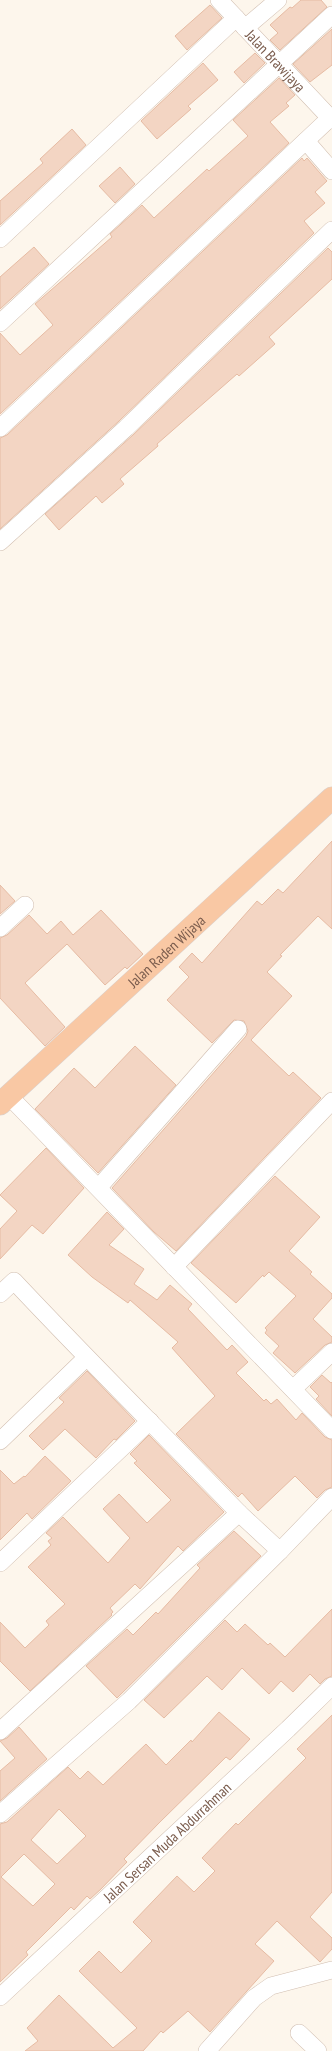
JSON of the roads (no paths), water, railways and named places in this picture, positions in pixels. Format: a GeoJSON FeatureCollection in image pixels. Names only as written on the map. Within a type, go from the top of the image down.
{"type":"FeatureCollection","features":[{"type":"Feature","properties":{"kind":"highway","name":"Jalan Raden Wijaya"},"geometry":{"type":"LineString","coordinates":[[5,1100],[332,798]]}},
{"type":"Feature","properties":{"kind":"street","name":"Jalan Brawijaya"},"geometry":{"type":"LineString","coordinates":[[219,0],[281,64],[331,119]]}},
{"type":"Feature","properties":{"kind":"street"},"geometry":{"type":"LineString","coordinates":[[0,240],[241,23],[278,0]]}},
{"type":"Feature","properties":{"kind":"street"},"geometry":{"type":"LineString","coordinates":[[0,323],[281,64],[332,15]]}},
{"type":"Feature","properties":{"kind":"street"},"geometry":{"type":"LineString","coordinates":[[0,428],[331,119]]}},
{"type":"Feature","properties":{"kind":"street"},"geometry":{"type":"LineString","coordinates":[[306,141],[332,171]]}},
{"type":"Feature","properties":{"kind":"street"},"geometry":{"type":"LineString","coordinates":[[0,542],[126,428],[332,230]]}},
{"type":"Feature","properties":{"kind":"street"},"geometry":{"type":"LineString","coordinates":[[0,928],[25,905]]}},
{"type":"Feature","properties":{"kind":"street"},"geometry":{"type":"LineString","coordinates":[[99,1187],[238,1029]]}},
{"type":"Feature","properties":{"kind":"street"},"geometry":{"type":"LineString","coordinates":[[5,1100],[99,1187],[174,1267],[332,1430]]}},
{"type":"Feature","properties":{"kind":"street"},"geometry":{"type":"LineString","coordinates":[[174,1267],[332,1101]]}},
{"type":"Feature","properties":{"kind":"street"},"geometry":{"type":"LineString","coordinates":[[0,1294],[14,1281],[86,1358],[150,1421],[239,1513],[280,1551]]}},
{"type":"Feature","properties":{"kind":"street"},"geometry":{"type":"LineString","coordinates":[[293,1389],[332,1352]]}},
{"type":"Feature","properties":{"kind":"street"},"geometry":{"type":"LineString","coordinates":[[0,1441],[86,1358]]}},
{"type":"Feature","properties":{"kind":"street"},"geometry":{"type":"LineString","coordinates":[[0,1563],[150,1421]]}},
{"type":"Feature","properties":{"kind":"street"},"geometry":{"type":"LineString","coordinates":[[0,1814],[129,1701],[332,1498]]}},
{"type":"Feature","properties":{"kind":"street"},"geometry":{"type":"LineString","coordinates":[[0,1731],[239,1513]]}},
{"type":"Feature","properties":{"kind":"street","name":"Jalan Sersan Muda Abdurrahman"},"geometry":{"type":"LineString","coordinates":[[0,1997],[288,1729],[332,1686]]}},
{"type":"Feature","properties":{"kind":"street"},"geometry":{"type":"LineString","coordinates":[[207,2051],[254,1998],[271,1986],[332,1970]]}},
{"type":"Feature","properties":{"kind":"street"},"geometry":{"type":"LineString","coordinates":[[299,2033],[318,2051]]}}]}
